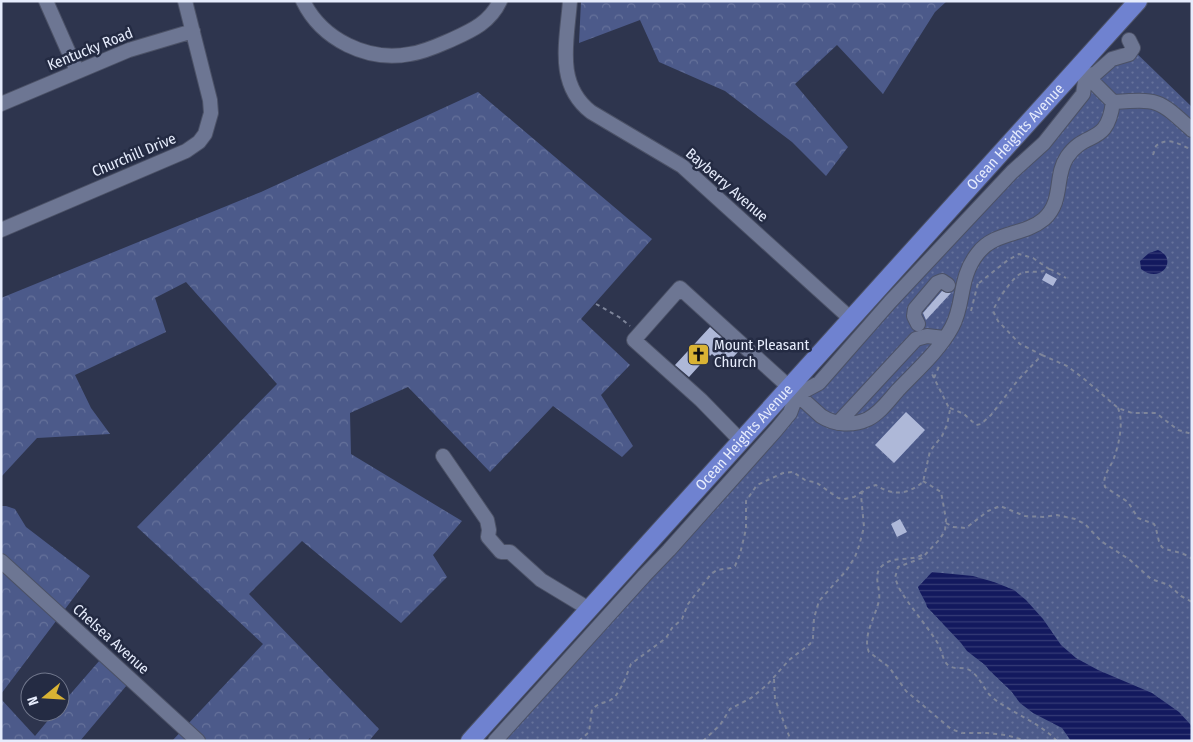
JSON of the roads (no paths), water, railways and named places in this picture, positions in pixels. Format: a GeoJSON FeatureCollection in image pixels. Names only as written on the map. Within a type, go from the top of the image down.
{"type":"FeatureCollection","features":[{"type":"Feature","properties":{"kind":"main road","name":"Ocean Heights Avenue"},"geometry":{"type":"LineString","coordinates":[[470,741],[741,441],[794,392],[852,319],[1083,71],[1138,1]]}},
{"type":"Feature","properties":{"kind":"street"},"geometry":{"type":"LineString","coordinates":[[46,1],[77,71]]}},
{"type":"Feature","properties":{"kind":"street","name":"Churchill Drive"},"geometry":{"type":"LineString","coordinates":[[1,230],[186,151],[199,142],[209,126],[211,106],[184,1]]}},
{"type":"Feature","properties":{"kind":"street"},"geometry":{"type":"LineString","coordinates":[[303,1],[319,24],[339,41],[366,52],[390,56],[419,52],[467,32],[488,19],[500,1]]}},
{"type":"Feature","properties":{"kind":"street","name":"Bayberry Avenue"},"geometry":{"type":"LineString","coordinates":[[570,1],[566,67],[570,87],[582,104],[591,112],[682,166],[852,319]]}},
{"type":"Feature","properties":{"kind":"street","name":"Kentucky Road"},"geometry":{"type":"LineString","coordinates":[[1,104],[144,44],[192,31]]}},
{"type":"Feature","properties":{"kind":"street"},"geometry":{"type":"LineString","coordinates":[[1083,71],[1095,74],[1112,59],[1129,54],[1133,48],[1129,40]]}},
{"type":"Feature","properties":{"kind":"street"},"geometry":{"type":"LineString","coordinates":[[741,441],[701,400],[634,340],[680,288],[821,416],[838,423],[860,422],[873,416],[944,338],[956,318],[952,287],[983,248],[1001,236],[1031,228],[1047,216],[1057,198],[1062,169],[1067,157],[1075,148],[1106,128],[1112,115],[1113,102],[1083,71]]}},
{"type":"Feature","properties":{"kind":"street"},"geometry":{"type":"LineString","coordinates":[[794,392],[804,391],[819,383],[890,302],[1012,172],[1044,143],[1083,94],[1083,71]]}},
{"type":"Feature","properties":{"kind":"street"},"geometry":{"type":"LineString","coordinates":[[1113,102],[1145,100],[1156,102],[1165,106],[1192,130]]}},
{"type":"Feature","properties":{"kind":"street"},"geometry":{"type":"LineString","coordinates":[[944,338],[919,325],[914,316],[915,309],[937,283],[942,281],[952,287]]}},
{"type":"Feature","properties":{"kind":"street"},"geometry":{"type":"LineString","coordinates":[[838,423],[909,344],[919,325]]}},
{"type":"Feature","properties":{"kind":"street"},"geometry":{"type":"LineString","coordinates":[[495,741],[776,430],[790,413],[794,402],[794,392]]}},
{"type":"Feature","properties":{"kind":"street"},"geometry":{"type":"LineString","coordinates":[[443,456],[487,520],[488,537],[501,552],[510,552],[541,580],[588,609]]}},
{"type":"Feature","properties":{"kind":"street","name":"Chelsea Avenue"},"geometry":{"type":"LineString","coordinates":[[1,561],[198,741]]}},
{"type":"Feature","properties":{"kind":"place","name":"Mount Pleasant Church"},"geometry":{"type":"Point","coordinates":[698,354]}}]}
